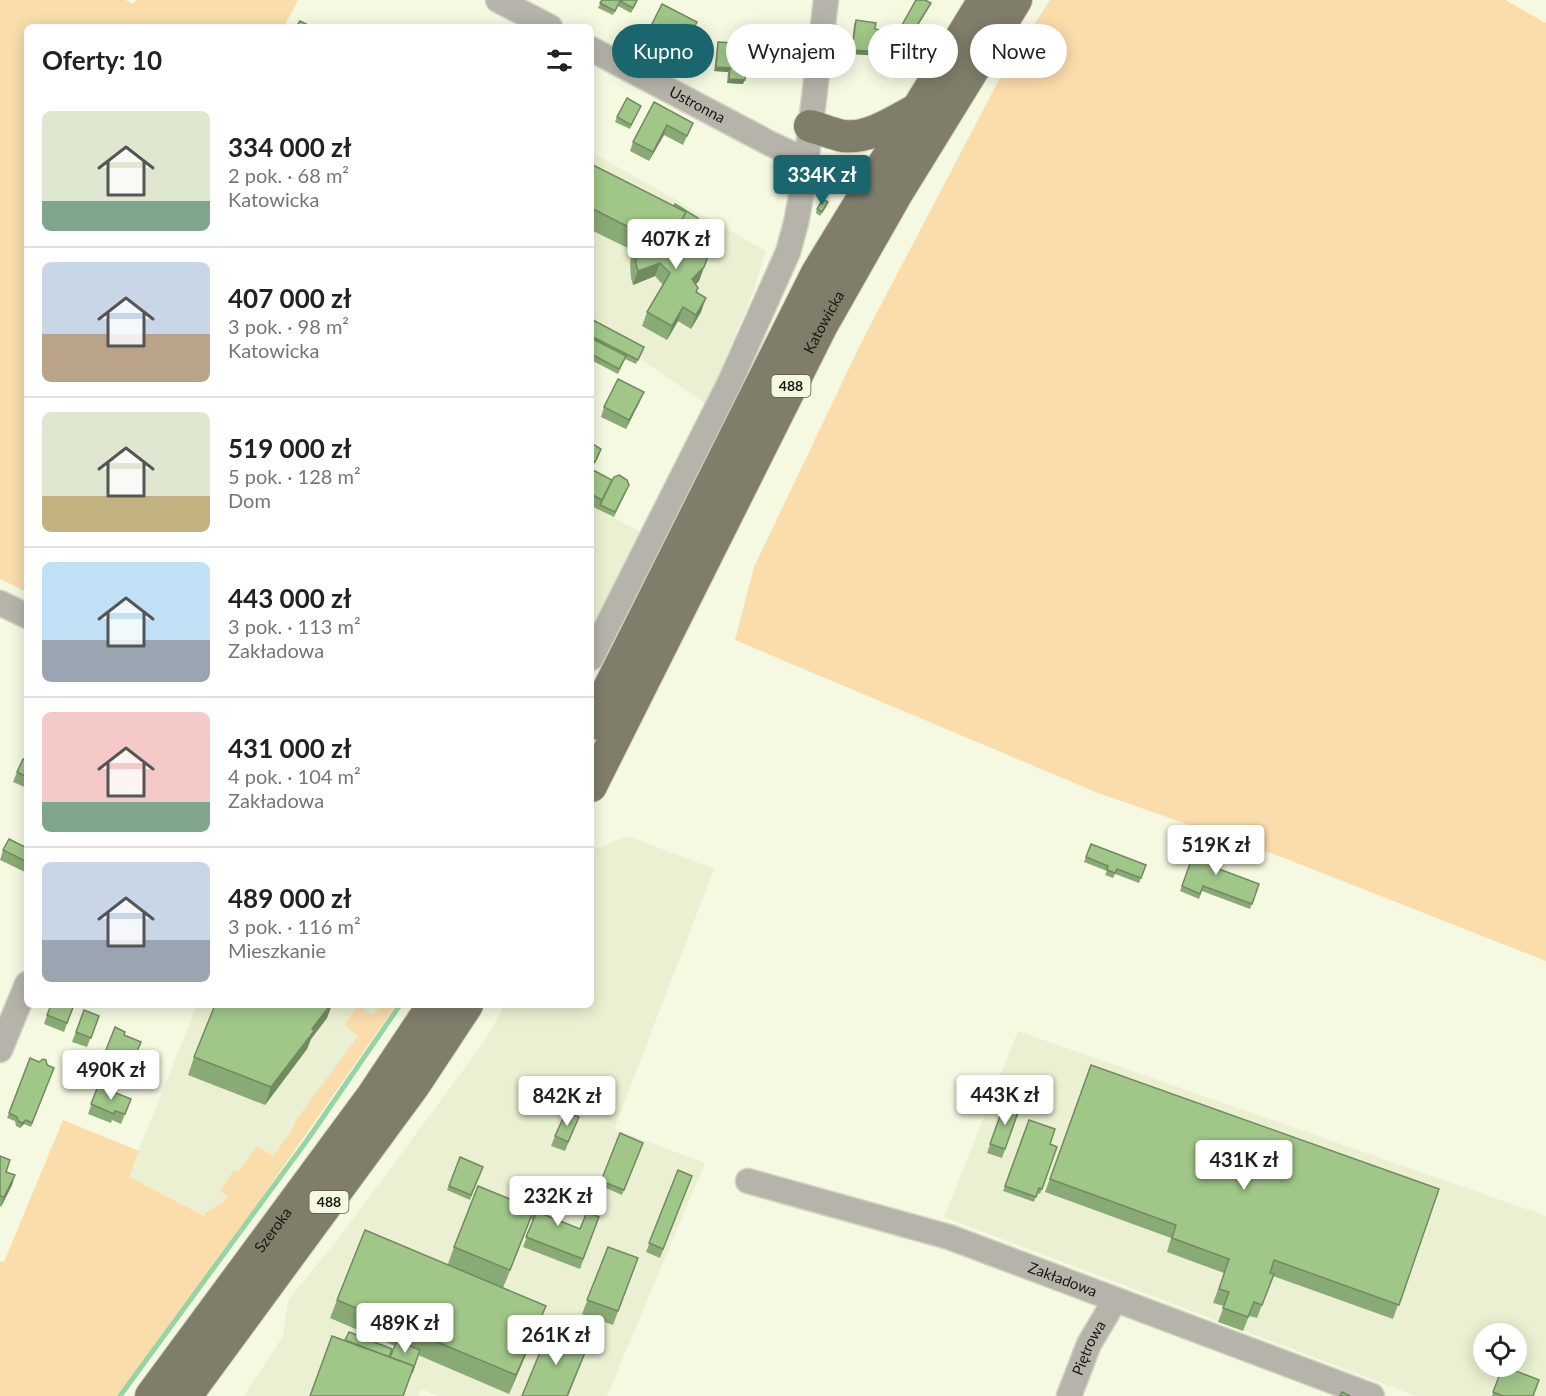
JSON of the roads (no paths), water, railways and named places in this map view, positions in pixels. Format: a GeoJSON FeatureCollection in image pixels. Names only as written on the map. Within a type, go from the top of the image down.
{"type":"FeatureCollection","features":[{"type":"Feature","properties":{"kind":"main road","name":"Katowicka"},"geometry":{"type":"LineString","coordinates":[[594,718],[817,273],[984,0]]}},
{"type":"Feature","properties":{"kind":"main road","name":"Katowicka"},"geometry":{"type":"LineString","coordinates":[[594,780],[828,315],[897,193],[1016,0]]}},
{"type":"Feature","properties":{"kind":"main road"},"geometry":{"type":"LineString","coordinates":[[808,140],[861,135],[877,130],[915,111]]}},
{"type":"Feature","properties":{"kind":"main road","name":"Szeroka"},"geometry":{"type":"LineString","coordinates":[[151,1396],[366,1103],[431,1008]]}},
{"type":"Feature","properties":{"kind":"main road","name":"Szeroka"},"geometry":{"type":"LineString","coordinates":[[186,1396],[415,1084],[465,1008]]}},
{"type":"Feature","properties":{"kind":"street"},"geometry":{"type":"LineString","coordinates":[[498,0],[543,24]]}},
{"type":"Feature","properties":{"kind":"street"},"geometry":{"type":"LineString","coordinates":[[594,652],[709,424],[778,277],[796,224],[826,0]]}},
{"type":"Feature","properties":{"kind":"street","name":"Ustronna"},"geometry":{"type":"LineString","coordinates":[[594,51],[792,154],[808,140]]}},
{"type":"Feature","properties":{"kind":"street"},"geometry":{"type":"LineString","coordinates":[[0,603],[24,615]]}},
{"type":"Feature","properties":{"kind":"street"},"geometry":{"type":"LineString","coordinates":[[0,1050],[24,991]]}},
{"type":"Feature","properties":{"kind":"street","name":"Zakładowa"},"geometry":{"type":"LineString","coordinates":[[748,1180],[950,1237],[1372,1396]]}},
{"type":"Feature","properties":{"kind":"street","name":"Piętrowa"},"geometry":{"type":"LineString","coordinates":[[1069,1396],[1089,1344],[1114,1300]]}},
{"type":"Feature","properties":{"kind":"waterway"},"geometry":{"type":"LineString","coordinates":[[120,1396],[308,1139],[398,1008]]}}]}
